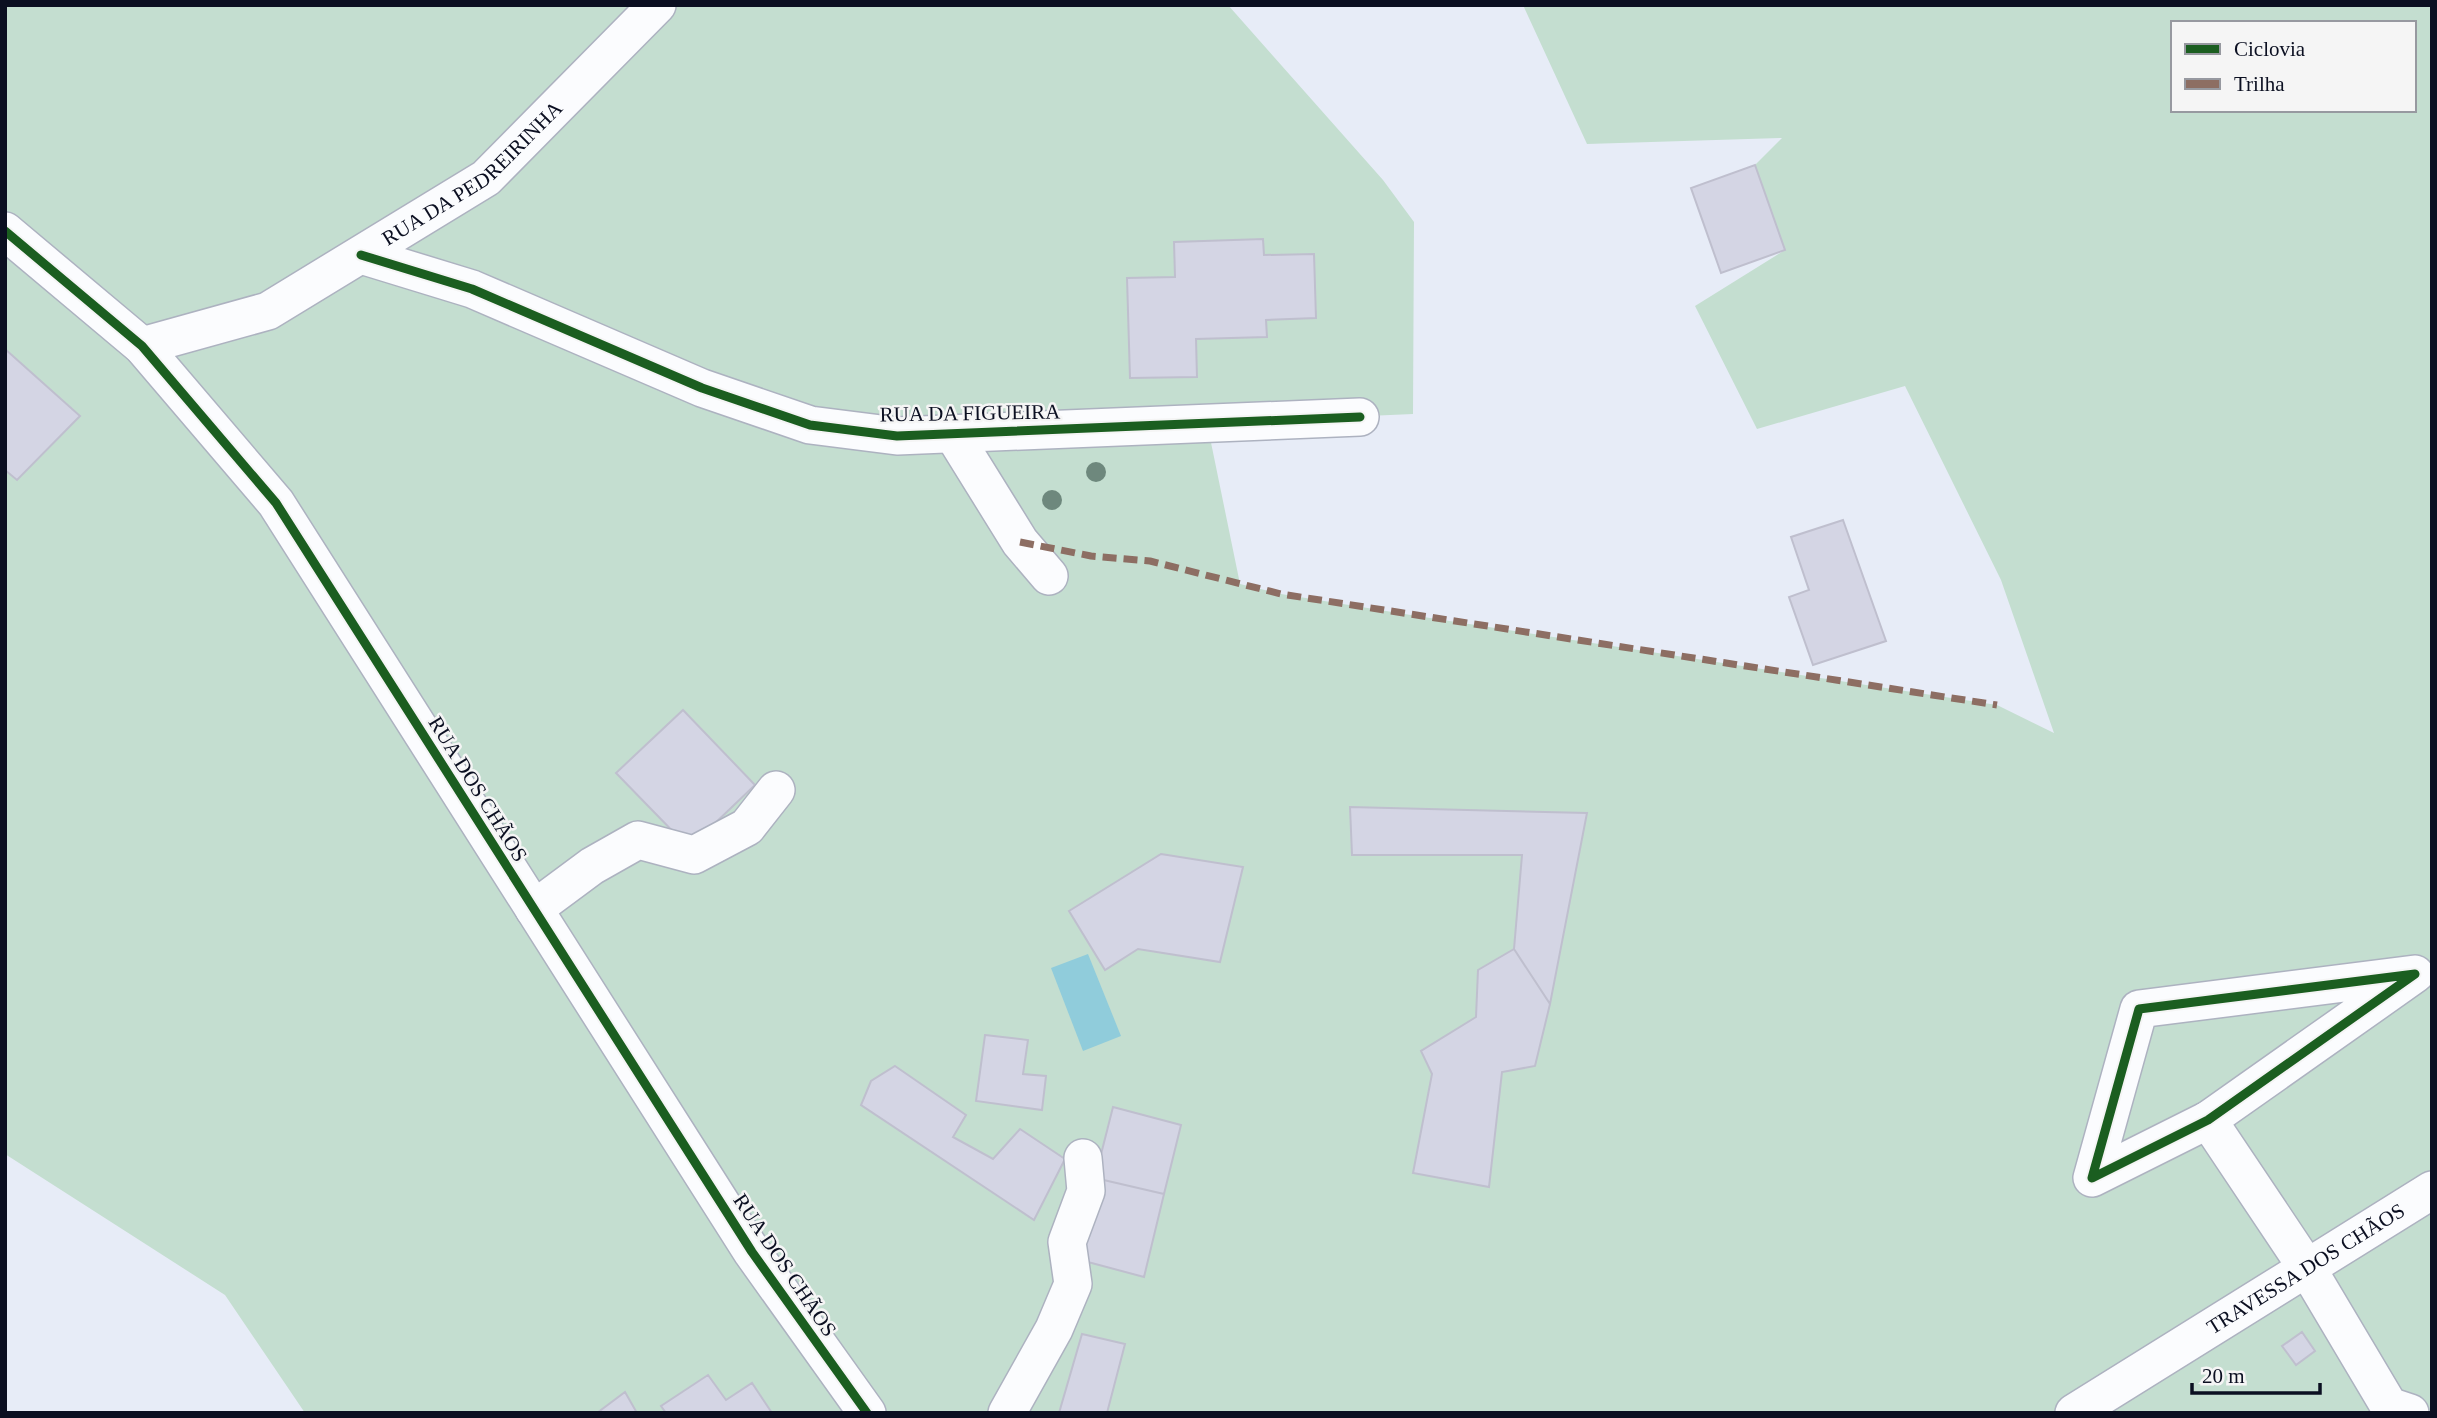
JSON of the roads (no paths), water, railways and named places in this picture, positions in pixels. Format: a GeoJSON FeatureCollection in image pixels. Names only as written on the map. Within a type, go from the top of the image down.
{"type":"FeatureCollection","features":[{"type":"Feature","properties":{"kind":"street","name":"RUA DA PEDREIRINHA"},"geometry":{"type":"LineString","coordinates":[[142,346],[268,310],[486,178],[657,5]]}},
{"type":"Feature","properties":{"kind":"street","name":"RUA DOS CHÃOS"},"geometry":{"type":"LineString","coordinates":[[5,231],[142,346],[276,503],[752,1252],[867,1413]]}},
{"type":"Feature","properties":{"kind":"street","name":"RUA DA FIGUEIRA"},"geometry":{"type":"LineString","coordinates":[[361,255],[472,289],[702,388],[810,425],[897,436],[1360,416]]}},
{"type":"Feature","properties":{"kind":"street"},"geometry":{"type":"LineString","coordinates":[[953,434],[1020,542],[1049,576]]}},
{"type":"Feature","properties":{"kind":"street"},"geometry":{"type":"LineString","coordinates":[[534,909],[592,866],[638,841],[694,855],[747,827],[776,790]]}},
{"type":"Feature","properties":{"kind":"street"},"geometry":{"type":"LineString","coordinates":[[2415,974],[2306,1051],[2208,1120],[2092,1178],[2139,1009],[2415,974]]}},
{"type":"Feature","properties":{"kind":"street"},"geometry":{"type":"LineString","coordinates":[[2208,1120],[2307,1268],[2389,1406],[2410,1413]]}},
{"type":"Feature","properties":{"kind":"street"},"geometry":{"type":"LineString","coordinates":[[1007,1413],[1054,1329],[1073,1283],[1067,1242],[1086,1191],[1083,1158]]}},
{"type":"Feature","properties":{"kind":"street","name":"TRAVESSA DOS CHÃOS"},"geometry":{"type":"LineString","coordinates":[[2074,1413],[2432,1190]]}},
{"type":"Feature","properties":{"kind":"water"},"geometry":{"type":"Polygon","coordinates":[[[1088,954],[1121,1036],[1083,1051],[1051,968],[1088,954]]]}}]}
